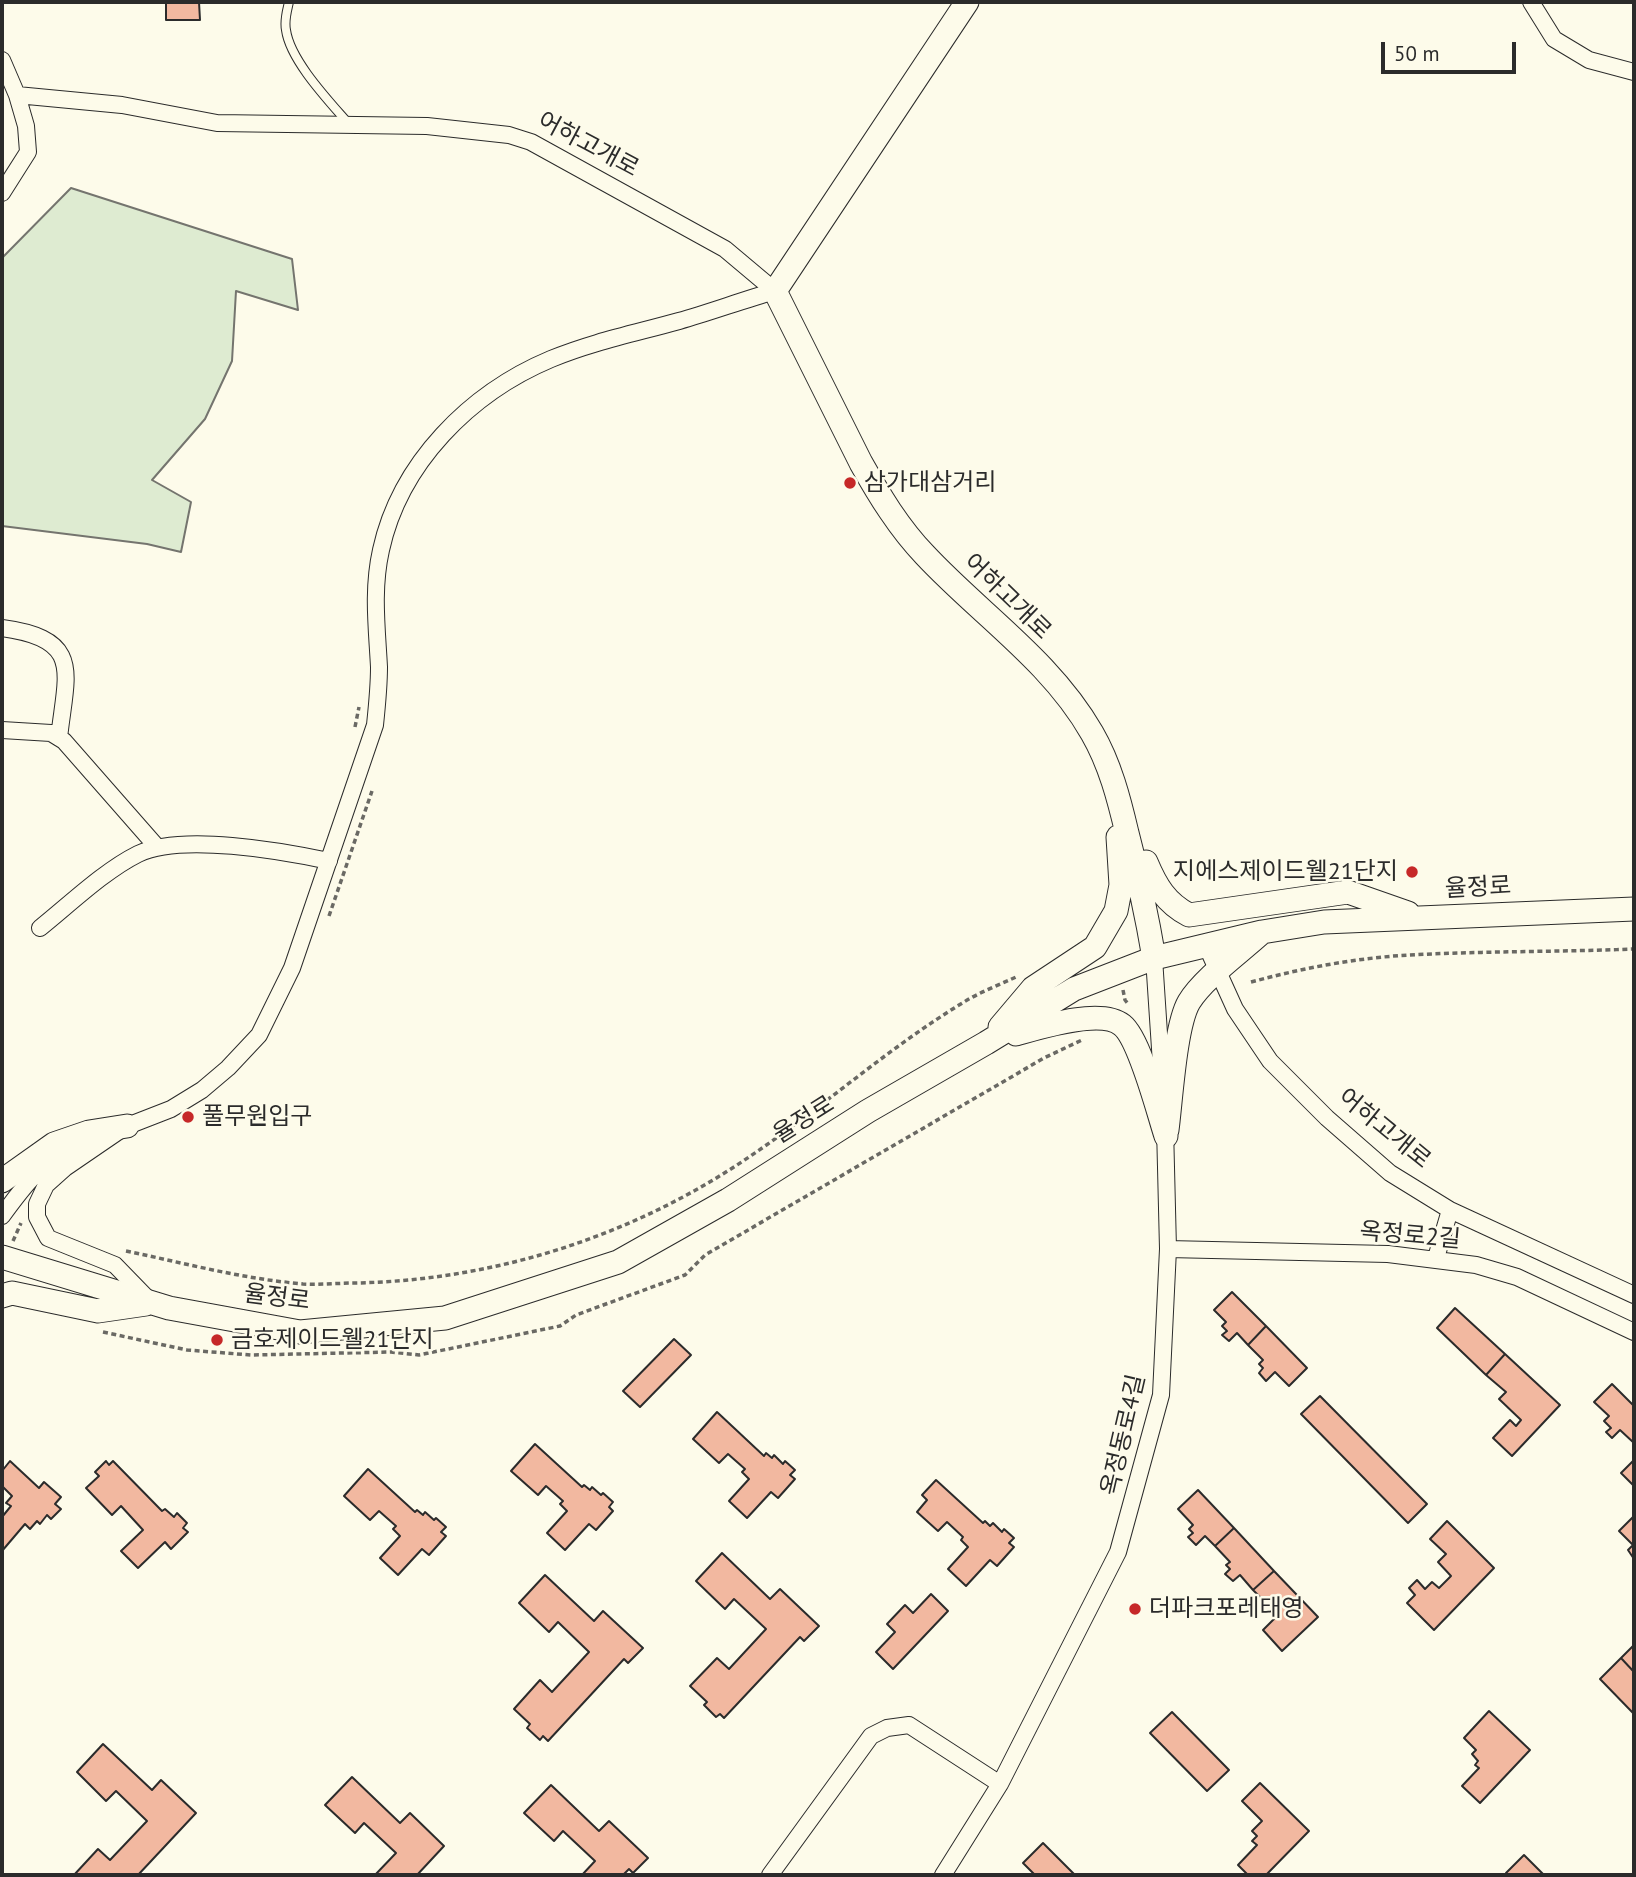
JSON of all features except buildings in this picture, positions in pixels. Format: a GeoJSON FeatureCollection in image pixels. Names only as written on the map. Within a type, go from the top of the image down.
{"type":"FeatureCollection","features":[{"type":"Feature","properties":{"kind":"main road"},"geometry":{"type":"LineString","coordinates":[[775,291],[967,2]]}},
{"type":"Feature","properties":{"kind":"main road","name":"어하고개로"},"geometry":{"type":"LineString","coordinates":[[775,291],[876,490],[924,555],[1018,641],[1077,709],[1093,734],[1114,781],[1145,903],[1154,958]]}},
{"type":"Feature","properties":{"kind":"main road"},"geometry":{"type":"LineString","coordinates":[[1114,781],[1156,886],[1174,907],[1189,915],[1348,892],[1421,917]]}},
{"type":"Feature","properties":{"kind":"main road"},"geometry":{"type":"LineString","coordinates":[[986,1043],[1033,988],[1095,947],[1116,911],[1121,885],[1114,781]]}},
{"type":"Feature","properties":{"kind":"main road","name":"율정로"},"geometry":{"type":"LineString","coordinates":[[2,1257],[152,1303],[300,1332],[445,1318],[618,1262],[1074,989],[1154,958],[1262,932],[1324,922],[1634,909]]}},
{"type":"Feature","properties":{"kind":"main road"},"geometry":{"type":"LineString","coordinates":[[1166,1136],[1181,1029],[1189,1002],[1217,971],[1262,932]]}},
{"type":"Feature","properties":{"kind":"main road"},"geometry":{"type":"LineString","coordinates":[[986,1043],[1049,1025],[1088,1019],[1109,1018],[1122,1024],[1129,1032],[1144,1067],[1166,1136]]}},
{"type":"Feature","properties":{"kind":"main road"},"geometry":{"type":"LineString","coordinates":[[2,1181],[54,1144],[89,1132],[127,1126]]}},
{"type":"Feature","properties":{"kind":"main road"},"geometry":{"type":"LineString","coordinates":[[2,1296],[12,1293],[98,1311],[152,1303]]}},
{"type":"Feature","properties":{"kind":"street"},"geometry":{"type":"LineString","coordinates":[[1531,2],[1554,39],[1589,60],[1634,72]]}},
{"type":"Feature","properties":{"kind":"street"},"geometry":{"type":"LineString","coordinates":[[2,60],[17,94],[26,127],[28,152],[2,193]]}},
{"type":"Feature","properties":{"kind":"street","name":"어하고개로"},"geometry":{"type":"LineString","coordinates":[[17,94],[122,105],[217,123],[426,126],[509,135],[531,142],[724,249],[775,291]]}},
{"type":"Feature","properties":{"kind":"street"},"geometry":{"type":"LineString","coordinates":[[2,1216],[31,1177],[61,1153],[171,1109],[202,1090],[228,1068],[259,1035],[292,968],[375,726],[379,693],[376,594],[381,550],[389,521],[403,489],[426,452],[452,424],[488,396],[548,360],[591,344],[680,321],[775,291]]}},
{"type":"Feature","properties":{"kind":"street"},"geometry":{"type":"LineString","coordinates":[[2,628],[38,636],[61,652],[66,671],[59,738]]}},
{"type":"Feature","properties":{"kind":"street"},"geometry":{"type":"LineString","coordinates":[[2,730],[51,733],[59,738],[74,750],[157,847]]}},
{"type":"Feature","properties":{"kind":"street"},"geometry":{"type":"LineString","coordinates":[[40,928],[118,866],[157,847],[192,845],[257,848],[329,861]]}},
{"type":"Feature","properties":{"kind":"street","name":"어하고개로"},"geometry":{"type":"LineString","coordinates":[[1206,945],[1235,1009],[1270,1061],[1326,1118],[1390,1174],[1450,1210],[1634,1295]]}},
{"type":"Feature","properties":{"kind":"street","name":"옥정동로4길"},"geometry":{"type":"LineString","coordinates":[[943,1875],[1000,1784],[1118,1552],[1161,1395],[1168,1249],[1166,1136],[1154,958]]}},
{"type":"Feature","properties":{"kind":"street"},"geometry":{"type":"LineString","coordinates":[[127,1126],[65,1168],[46,1185],[40,1194],[37,1217],[48,1238],[115,1265],[152,1303]]}},
{"type":"Feature","properties":{"kind":"street"},"geometry":{"type":"LineString","coordinates":[[1436,1258],[1450,1210]]}},
{"type":"Feature","properties":{"kind":"street","name":"옥정로2길"},"geometry":{"type":"LineString","coordinates":[[1168,1249],[1388,1254],[1476,1265],[1517,1277],[1634,1332]]}},
{"type":"Feature","properties":{"kind":"street"},"geometry":{"type":"LineString","coordinates":[[770,1875],[871,1737],[887,1728],[909,1725],[1000,1784]]}},
{"type":"Feature","properties":{"kind":"lane"},"geometry":{"type":"LineString","coordinates":[[289,2],[285,20],[288,39],[312,81],[350,125]]}},
{"type":"Feature","properties":{"kind":"path"},"geometry":{"type":"LineString","coordinates":[[354,735],[359,703]]}},
{"type":"Feature","properties":{"kind":"path"},"geometry":{"type":"LineString","coordinates":[[333,906],[373,790]]}},
{"type":"Feature","properties":{"kind":"path"},"geometry":{"type":"LineString","coordinates":[[1251,982],[1314,968],[1409,955],[1634,949]]}},
{"type":"Feature","properties":{"kind":"path"},"geometry":{"type":"LineString","coordinates":[[116,1249],[227,1273],[304,1284],[397,1282],[486,1270],[583,1243],[671,1206],[748,1158],[891,1051],[966,1001],[1023,973]]}},
{"type":"Feature","properties":{"kind":"green space"},"geometry":{"type":"Polygon","coordinates":[[[71,188],[292,259],[298,310],[236,291],[232,361],[205,419],[152,480],[191,502],[181,552],[147,544],[2,526],[2,258],[71,188]]]}},
{"type":"Feature","properties":{"kind":"place","name":"삼가대삼거리"},"geometry":{"type":"Point","coordinates":[850,483]}},
{"type":"Feature","properties":{"kind":"place","name":"지에스제이드웰21단지"},"geometry":{"type":"Point","coordinates":[1412,872]}},
{"type":"Feature","properties":{"kind":"place","name":"풀무원입구"},"geometry":{"type":"Point","coordinates":[188,1117]}},
{"type":"Feature","properties":{"kind":"place","name":"금호제이드웰21단지"},"geometry":{"type":"Point","coordinates":[217,1340]}},
{"type":"Feature","properties":{"kind":"place","name":"더파크포레태영"},"geometry":{"type":"Point","coordinates":[1135,1609]}}]}
